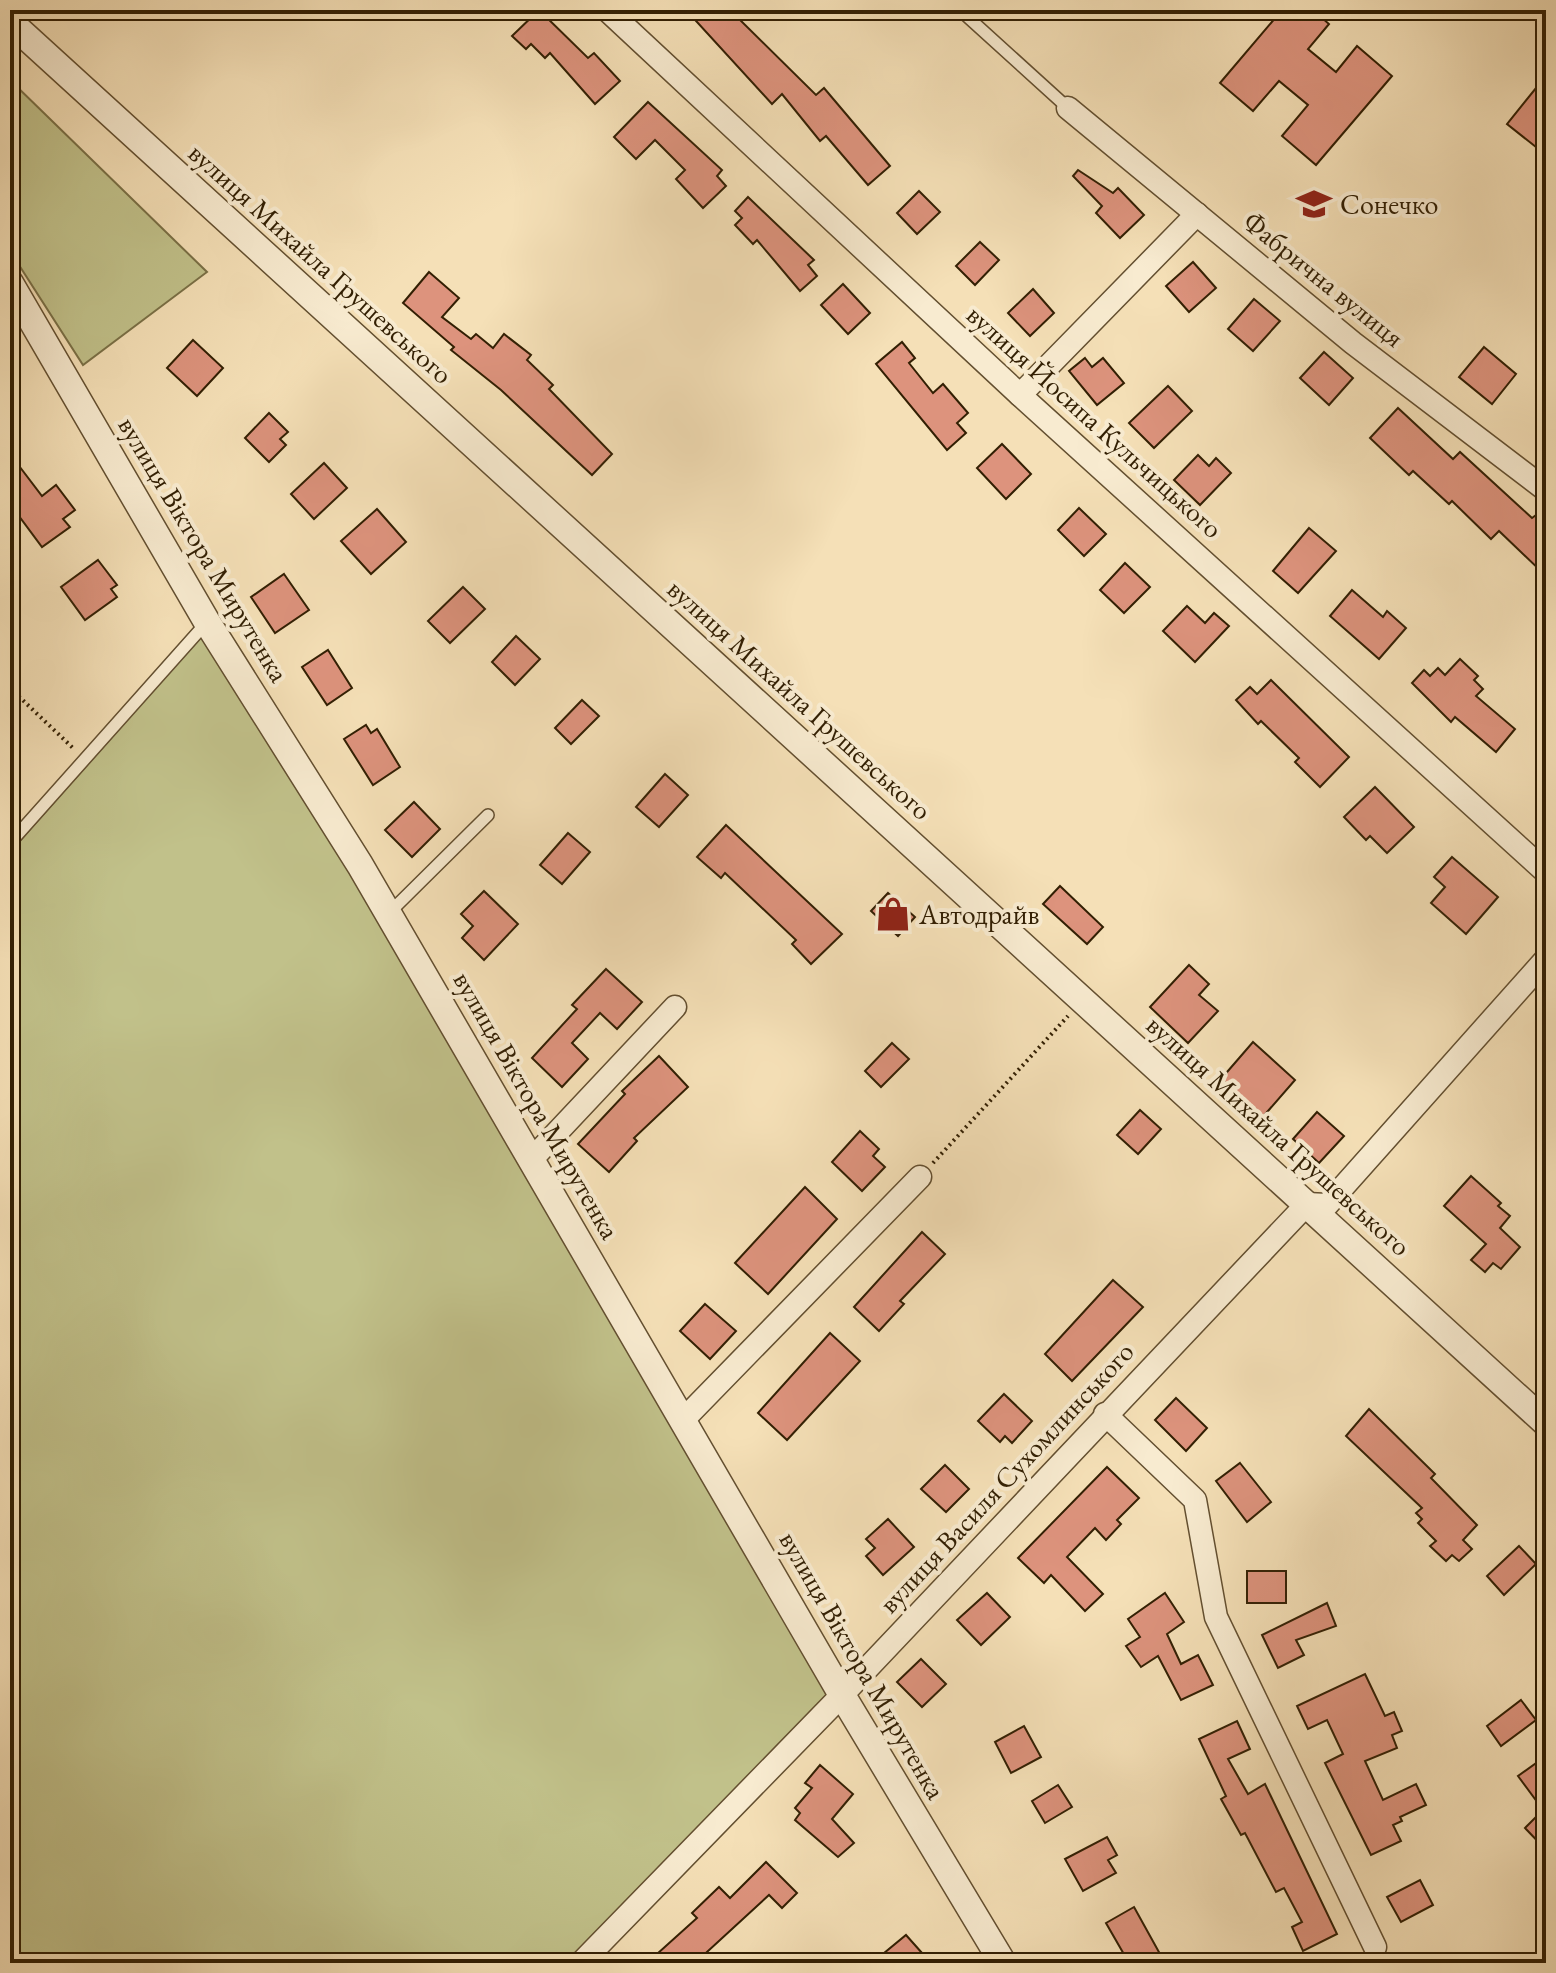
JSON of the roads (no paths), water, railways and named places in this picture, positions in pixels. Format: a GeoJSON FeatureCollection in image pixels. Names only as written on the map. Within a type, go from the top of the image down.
{"type":"FeatureCollection","features":[{"type":"Feature","properties":{"kind":"street","name":"вулиця Йосипа Кульчицького"},"geometry":{"type":"LineString","coordinates":[[607,10],[1020,395],[1546,872]]}},
{"type":"Feature","properties":{"kind":"street","name":"вулиця Михайла Грушевського"},"geometry":{"type":"LineString","coordinates":[[10,22],[1546,1423]]}},
{"type":"Feature","properties":{"kind":"street","name":"Фабрична вулиця"},"geometry":{"type":"LineString","coordinates":[[1068,108],[1353,343],[1546,490]]}},
{"type":"Feature","properties":{"kind":"street"},"geometry":{"type":"LineString","coordinates":[[1020,395],[1197,214]]}},
{"type":"Feature","properties":{"kind":"street","name":"вулиця Віктора Мирутенка"},"geometry":{"type":"LineString","coordinates":[[10,283],[207,622],[388,914],[842,1695],[1003,1963]]}},
{"type":"Feature","properties":{"kind":"street"},"geometry":{"type":"LineString","coordinates":[[1307,1204],[1327,1205],[1546,959]]}},
{"type":"Feature","properties":{"kind":"street"},"geometry":{"type":"LineString","coordinates":[[532,1159],[675,1007]]}},
{"type":"Feature","properties":{"kind":"street"},"geometry":{"type":"LineString","coordinates":[[684,1419],[920,1177]]}},
{"type":"Feature","properties":{"kind":"street","name":"вулиця Василя Сухомлинського"},"geometry":{"type":"LineString","coordinates":[[581,1963],[842,1695],[1307,1204]]}},
{"type":"Feature","properties":{"kind":"street"},"geometry":{"type":"LineString","coordinates":[[1105,1414],[1195,1500],[1216,1617],[1375,1947]]}},
{"type":"Feature","properties":{"kind":"lane"},"geometry":{"type":"LineString","coordinates":[[963,11],[1068,108]]}},
{"type":"Feature","properties":{"kind":"lane"},"geometry":{"type":"LineString","coordinates":[[10,843],[207,622]]}},
{"type":"Feature","properties":{"kind":"lane"},"geometry":{"type":"LineString","coordinates":[[388,914],[488,815]]}},
{"type":"Feature","properties":{"kind":"place","name":"Сонечко"},"geometry":{"type":"Point","coordinates":[1314,204]}},
{"type":"Feature","properties":{"kind":"place","name":"Автодрайв"},"geometry":{"type":"Point","coordinates":[893,914]}}]}
